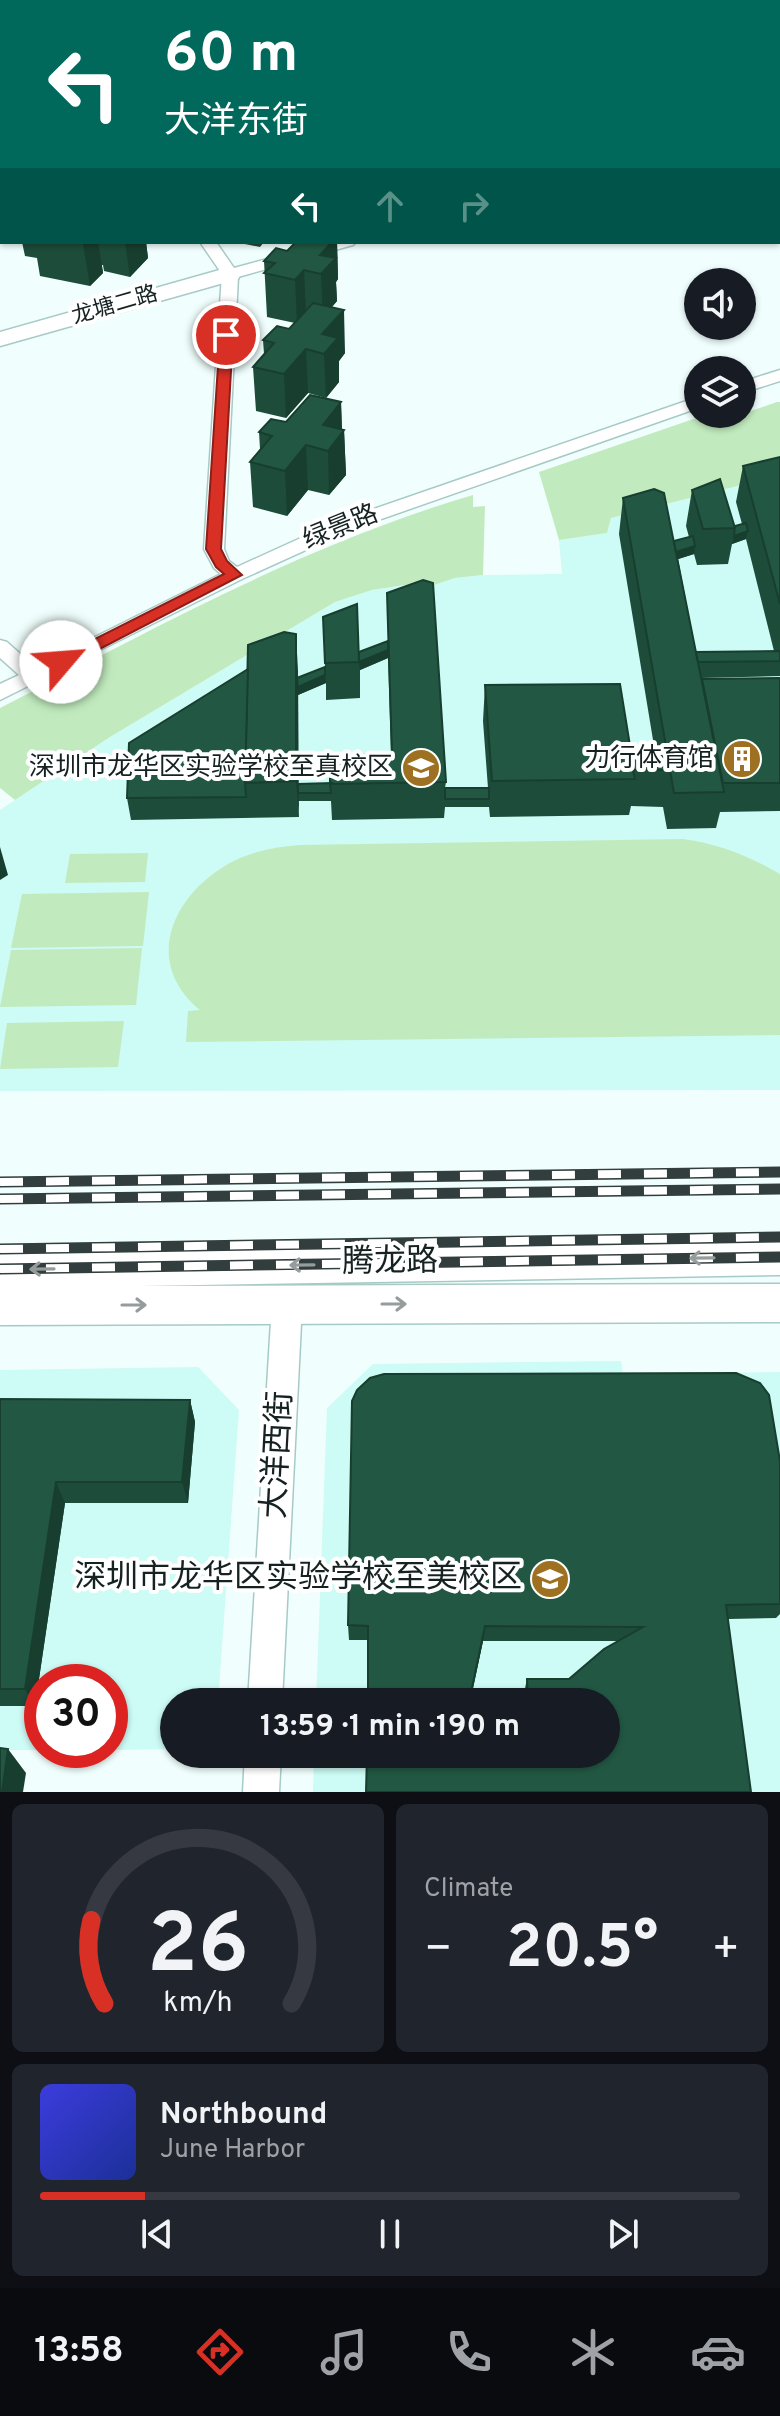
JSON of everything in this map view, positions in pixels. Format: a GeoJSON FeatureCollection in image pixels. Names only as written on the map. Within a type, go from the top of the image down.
{"type":"FeatureCollection","features":[{"type":"Feature","properties":{"kind":"main road","name":"龙塘二路"},"geometry":{"type":"LineString","coordinates":[[0,339],[230,274]]}},
{"type":"Feature","properties":{"kind":"main road","name":"腾龙路"},"geometry":{"type":"LineString","coordinates":[[0,1270],[780,1257]]}},
{"type":"Feature","properties":{"kind":"main road","name":"腾龙路"},"geometry":{"type":"LineString","coordinates":[[0,1306],[780,1303]]}},
{"type":"Feature","properties":{"kind":"street"},"geometry":{"type":"LineString","coordinates":[[209,244],[230,274],[214,549],[221,564],[235,575]]}},
{"type":"Feature","properties":{"kind":"street"},"geometry":{"type":"LineString","coordinates":[[230,274],[341,244]]}},
{"type":"Feature","properties":{"kind":"street"},"geometry":{"type":"LineString","coordinates":[[756,383],[780,375]]}},
{"type":"Feature","properties":{"kind":"street","name":"绿景路"},"geometry":{"type":"LineString","coordinates":[[0,693],[235,575],[397,505],[684,407]]}},
{"type":"Feature","properties":{"kind":"street"},"geometry":{"type":"LineString","coordinates":[[0,647],[33,676]]}},
{"type":"Feature","properties":{"kind":"street","name":"大洋西街"},"geometry":{"type":"LineString","coordinates":[[266,1688],[287,1304]]}},
{"type":"Feature","properties":{"kind":"street"},"geometry":{"type":"LineString","coordinates":[[261,1792],[262,1768]]}},
{"type":"Feature","properties":{"kind":"shaded area","name":"深圳市龙华区实验学校至真校区"},"geometry":{"type":"Polygon","coordinates":[[[773,477],[780,479],[780,1090],[0,1091],[0,810],[110,737],[335,602],[372,590],[405,585],[428,587],[455,578],[562,574],[559,540],[607,533],[611,518],[773,477]]]}},
{"type":"Feature","properties":{"kind":"shaded area","name":"深圳市龙华区实验学校至美校区"},"geometry":{"type":"Polygon","coordinates":[[[621,1361],[623,1374],[780,1372],[780,1792],[313,1792],[314,1768],[620,1768],[620,1688],[317,1688],[327,1408],[373,1364],[621,1361]]]}},
{"type":"Feature","properties":{"kind":"shaded area"},"geometry":{"type":"Polygon","coordinates":[[[198,1367],[239,1410],[219,1688],[160,1688],[160,1749],[128,1750],[128,1664],[24,1664],[24,1750],[0,1750],[0,1370],[198,1367]]]}},
{"type":"Feature","properties":{"kind":"green space"},"geometry":{"type":"Polygon","coordinates":[[[780,402],[780,479],[773,477],[611,518],[607,533],[559,540],[539,472],[684,422],[684,428],[756,428],[756,409],[780,402]]]}},
{"type":"Feature","properties":{"kind":"green space"},"geometry":{"type":"Polygon","coordinates":[[[473,495],[473,507],[485,506],[483,575],[455,578],[428,587],[405,585],[372,590],[335,602],[110,737],[15,800],[0,788],[0,708],[290,563],[411,515],[473,495]]]}},
{"type":"Feature","properties":{"kind":"green space"},"geometry":{"type":"Polygon","coordinates":[[[683,839],[733,852],[780,874],[780,1035],[186,1042],[188,1011],[200,1010],[182,992],[172,972],[169,952],[171,932],[179,912],[192,894],[208,878],[245,856],[299,845],[683,839]]]}},
{"type":"Feature","properties":{"kind":"green space"},"geometry":{"type":"Polygon","coordinates":[[[148,853],[145,882],[65,883],[70,854],[148,853]]]}},
{"type":"Feature","properties":{"kind":"green space"},"geometry":{"type":"Polygon","coordinates":[[[149,892],[143,946],[11,948],[22,894],[149,892]]]}},
{"type":"Feature","properties":{"kind":"green space"},"geometry":{"type":"Polygon","coordinates":[[[142,948],[136,1005],[0,1007],[11,950],[142,948]]]}},
{"type":"Feature","properties":{"kind":"green space"},"geometry":{"type":"Polygon","coordinates":[[[124,1021],[118,1067],[0,1069],[7,1023],[124,1021]]]}},
{"type":"Feature","properties":{"kind":"building"},"geometry":{"type":"Polygon","coordinates":[[[294,244],[330,244],[320,255],[336,258],[321,274],[304,270],[295,280],[264,273],[275,263],[264,261],[276,248],[287,251],[294,244]]]}},
{"type":"Feature","properties":{"kind":"building"},"geometry":{"type":"Polygon","coordinates":[[[313,303],[344,310],[322,334],[338,338],[324,354],[306,349],[284,374],[253,367],[274,343],[263,340],[277,326],[289,329],[313,303]]]}},
{"type":"Feature","properties":{"kind":"building"},"geometry":{"type":"Polygon","coordinates":[[[310,395],[341,402],[323,425],[344,430],[328,451],[306,445],[285,471],[250,462],[272,436],[259,432],[271,419],[286,422],[310,395]]]}},
{"type":"Feature","properties":{"kind":"building"},"geometry":{"type":"Polygon","coordinates":[[[780,457],[780,604],[743,466],[780,457]]]}},
{"type":"Feature","properties":{"kind":"building"},"geometry":{"type":"Polygon","coordinates":[[[720,479],[735,528],[703,529],[692,490],[720,479]]]}},
{"type":"Feature","properties":{"kind":"building"},"geometry":{"type":"Polygon","coordinates":[[[654,489],[664,493],[724,792],[674,793],[670,770],[633,770],[635,779],[492,781],[485,685],[620,684],[632,758],[668,758],[623,498],[654,489]]]}},
{"type":"Feature","properties":{"kind":"building"},"geometry":{"type":"Polygon","coordinates":[[[746,523],[748,531],[734,536],[735,526],[746,523]]]}},
{"type":"Feature","properties":{"kind":"building"},"geometry":{"type":"Polygon","coordinates":[[[693,536],[695,546],[676,552],[674,541],[693,536]]]}},
{"type":"Feature","properties":{"kind":"building"},"geometry":{"type":"Polygon","coordinates":[[[423,580],[433,583],[446,782],[330,784],[330,755],[392,754],[387,593],[423,580]]]}},
{"type":"Feature","properties":{"kind":"building"},"geometry":{"type":"Polygon","coordinates":[[[357,604],[359,662],[325,663],[323,617],[357,604]]]}},
{"type":"Feature","properties":{"kind":"building"},"geometry":{"type":"Polygon","coordinates":[[[284,632],[296,634],[296,781],[245,783],[248,645],[284,632]]]}},
{"type":"Feature","properties":{"kind":"building"},"geometry":{"type":"Polygon","coordinates":[[[388,641],[388,650],[359,662],[359,652],[388,641]]]}},
{"type":"Feature","properties":{"kind":"building"},"geometry":{"type":"Polygon","coordinates":[[[780,651],[780,661],[698,662],[696,652],[780,651]]]}},
{"type":"Feature","properties":{"kind":"building"},"geometry":{"type":"Polygon","coordinates":[[[325,667],[325,675],[298,687],[297,678],[325,667]]]}},
{"type":"Feature","properties":{"kind":"building"},"geometry":{"type":"Polygon","coordinates":[[[248,669],[246,797],[127,798],[129,743],[248,669]]]}},
{"type":"Feature","properties":{"kind":"building","name":"力行体育馆"},"geometry":{"type":"Polygon","coordinates":[[[780,678],[780,783],[723,783],[702,679],[780,678]]]}},
{"type":"Feature","properties":{"kind":"building"},"geometry":{"type":"Polygon","coordinates":[[[331,783],[331,793],[298,793],[298,784],[331,783]]]}},
{"type":"Feature","properties":{"kind":"building"},"geometry":{"type":"Polygon","coordinates":[[[445,788],[489,788],[489,799],[445,799],[445,788]]]}},
{"type":"Feature","properties":{"kind":"building","name":"深圳市龙华区实验学校至美校区"},"geometry":{"type":"Polygon","coordinates":[[[736,1373],[760,1383],[769,1395],[780,1461],[780,1604],[726,1605],[751,1792],[366,1792],[367,1768],[620,1768],[620,1688],[527,1688],[527,1679],[569,1679],[604,1649],[643,1627],[485,1626],[472,1688],[368,1688],[368,1626],[348,1625],[352,1401],[357,1390],[370,1378],[384,1374],[736,1373]]]}},
{"type":"Feature","properties":{"kind":"building"},"geometry":{"type":"Polygon","coordinates":[[[0,1399],[190,1400],[182,1482],[56,1482],[29,1664],[24,1664],[24,1689],[0,1689],[0,1399]]]}},
{"type":"Feature","properties":{"kind":"building"},"geometry":{"type":"Polygon","coordinates":[[[0,1748],[8,1749],[2,1792],[0,1792],[0,1748]]]}},
{"type":"Feature","properties":{"kind":"railway"},"geometry":{"type":"LineString","coordinates":[[0,1182],[780,1172]]}},
{"type":"Feature","properties":{"kind":"railway"},"geometry":{"type":"LineString","coordinates":[[0,1199],[780,1189]]}},
{"type":"Feature","properties":{"kind":"railway"},"geometry":{"type":"LineString","coordinates":[[0,1249],[780,1237]]}},
{"type":"Feature","properties":{"kind":"railway"},"geometry":{"type":"LineString","coordinates":[[0,1269],[780,1257]]}},
{"type":"Feature","properties":{"kind":"place","name":"力行体育馆"},"geometry":{"type":"Point","coordinates":[742,759]}},
{"type":"Feature","properties":{"kind":"place","name":"深圳市龙华区实验学校至真校区"},"geometry":{"type":"Point","coordinates":[421,768]}},
{"type":"Feature","properties":{"kind":"place","name":"深圳市龙华区实验学校至美校区"},"geometry":{"type":"Point","coordinates":[550,1579]}},
{"type":"Feature","properties":{"kind":"route"},"geometry":{"type":"LineString","coordinates":[[61,662],[235,575],[221,564],[214,549],[226,335]]}}]}
